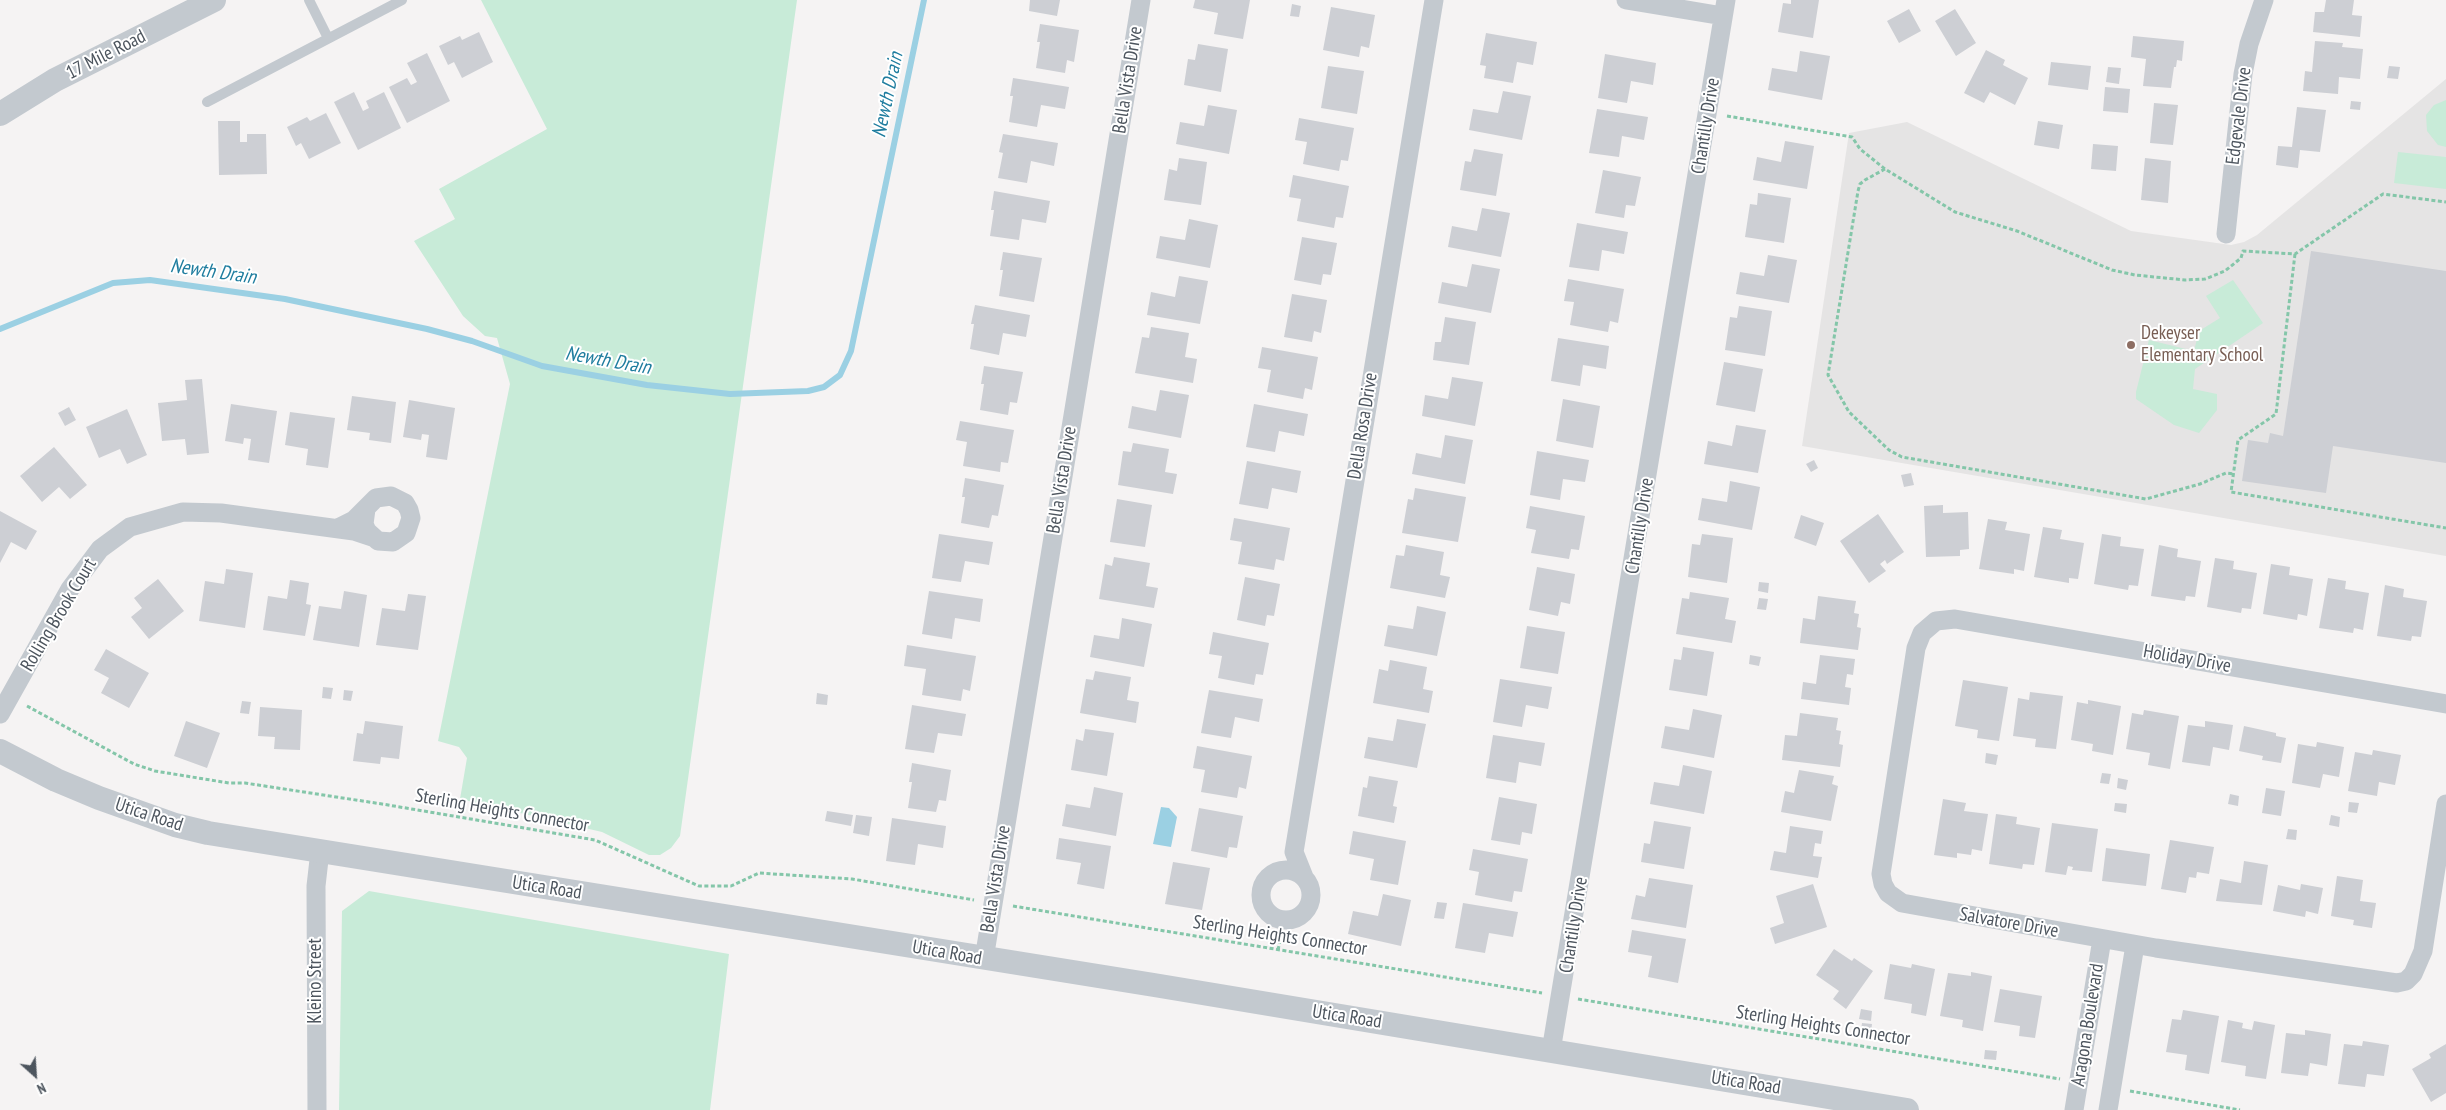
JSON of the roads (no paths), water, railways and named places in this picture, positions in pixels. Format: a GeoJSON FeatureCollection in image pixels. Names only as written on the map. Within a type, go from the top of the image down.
{"type":"FeatureCollection","features":[{"type":"Feature","properties":{"kind":"street","name":"17 Mile Road"},"geometry":{"type":"LineString","coordinates":[[0,114],[55,80],[214,0]]}},
{"type":"Feature","properties":{"kind":"street","name":"Bella Vista Drive"},"geometry":{"type":"LineString","coordinates":[[984,959],[1141,0]]}},
{"type":"Feature","properties":{"kind":"street","name":"Della Rosa Drive"},"geometry":{"type":"LineString","coordinates":[[1294,852],[1434,0]]}},
{"type":"Feature","properties":{"kind":"street"},"geometry":{"type":"LineString","coordinates":[[1626,0],[1724,8]]}},
{"type":"Feature","properties":{"kind":"street","name":"Edgevale Drive"},"geometry":{"type":"LineString","coordinates":[[2226,234],[2243,74],[2249,44],[2264,0]]}},
{"type":"Feature","properties":{"kind":"street","name":"Chantilly Drive"},"geometry":{"type":"LineString","coordinates":[[1552,1051],[1724,8]]}},
{"type":"Feature","properties":{"kind":"street","name":"Rolling Brook Court"},"geometry":{"type":"LineString","coordinates":[[0,714],[70,590],[100,549],[130,527],[183,512],[221,513],[338,528],[372,537],[386,543],[401,539],[406,533],[411,518],[405,503],[391,496],[376,498],[354,520],[338,528]]}},
{"type":"Feature","properties":{"kind":"street"},"geometry":{"type":"LineString","coordinates":[[366,509],[364,524],[372,537]]}},
{"type":"Feature","properties":{"kind":"street","name":"Holiday Drive"},"geometry":{"type":"LineString","coordinates":[[1929,626],[1936,621],[1955,619],[2446,704]]}},
{"type":"Feature","properties":{"kind":"street","name":"Salvatore Drive"},"geometry":{"type":"LineString","coordinates":[[1929,626],[1922,633],[1916,648],[1882,864],[1883,884],[1888,892],[1902,903],[2135,945],[2398,983],[2406,980],[2413,974],[2423,951],[2446,804]]}},
{"type":"Feature","properties":{"kind":"street","name":"Utica Road"},"geometry":{"type":"LineString","coordinates":[[0,751],[56,780],[99,798],[175,825],[208,833],[1906,1110]]}},
{"type":"Feature","properties":{"kind":"street","name":"Kleino Street"},"geometry":{"type":"LineString","coordinates":[[317,1110],[316,894],[320,851]]}},
{"type":"Feature","properties":{"kind":"street"},"geometry":{"type":"LineString","coordinates":[[1294,852],[1312,892],[1308,908],[1296,918],[1280,920],[1265,910],[1260,894],[1266,878],[1294,852]]}},
{"type":"Feature","properties":{"kind":"street"},"geometry":{"type":"LineString","coordinates":[[1273,873],[1290,870],[1304,877]]}},
{"type":"Feature","properties":{"kind":"street","name":"Aragona Boulevard"},"geometry":{"type":"LineString","coordinates":[[2074,1110],[2102,939]]}},
{"type":"Feature","properties":{"kind":"street","name":"Aragona Boulevard"},"geometry":{"type":"LineString","coordinates":[[2108,1110],[2135,945]]}},
{"type":"Feature","properties":{"kind":"lane"},"geometry":{"type":"LineString","coordinates":[[309,0],[328,38]]}},
{"type":"Feature","properties":{"kind":"lane"},"geometry":{"type":"LineString","coordinates":[[207,102],[402,0]]}},
{"type":"Feature","properties":{"kind":"water"},"geometry":{"type":"Polygon","coordinates":[[[1161,807],[1169,808],[1177,817],[1171,847],[1153,844],[1161,807]]]}},
{"type":"Feature","properties":{"kind":"waterway","name":"Newth Drain"},"geometry":{"type":"LineString","coordinates":[[0,329],[113,283],[150,280],[285,299],[427,329],[472,341],[542,366],[647,385],[730,394],[808,391],[824,387],[840,375],[851,351],[924,0]]}},
{"type":"Feature","properties":{"kind":"place","name":"Dekeyser Elementary School"},"geometry":{"type":"Point","coordinates":[2131,345]}}]}
